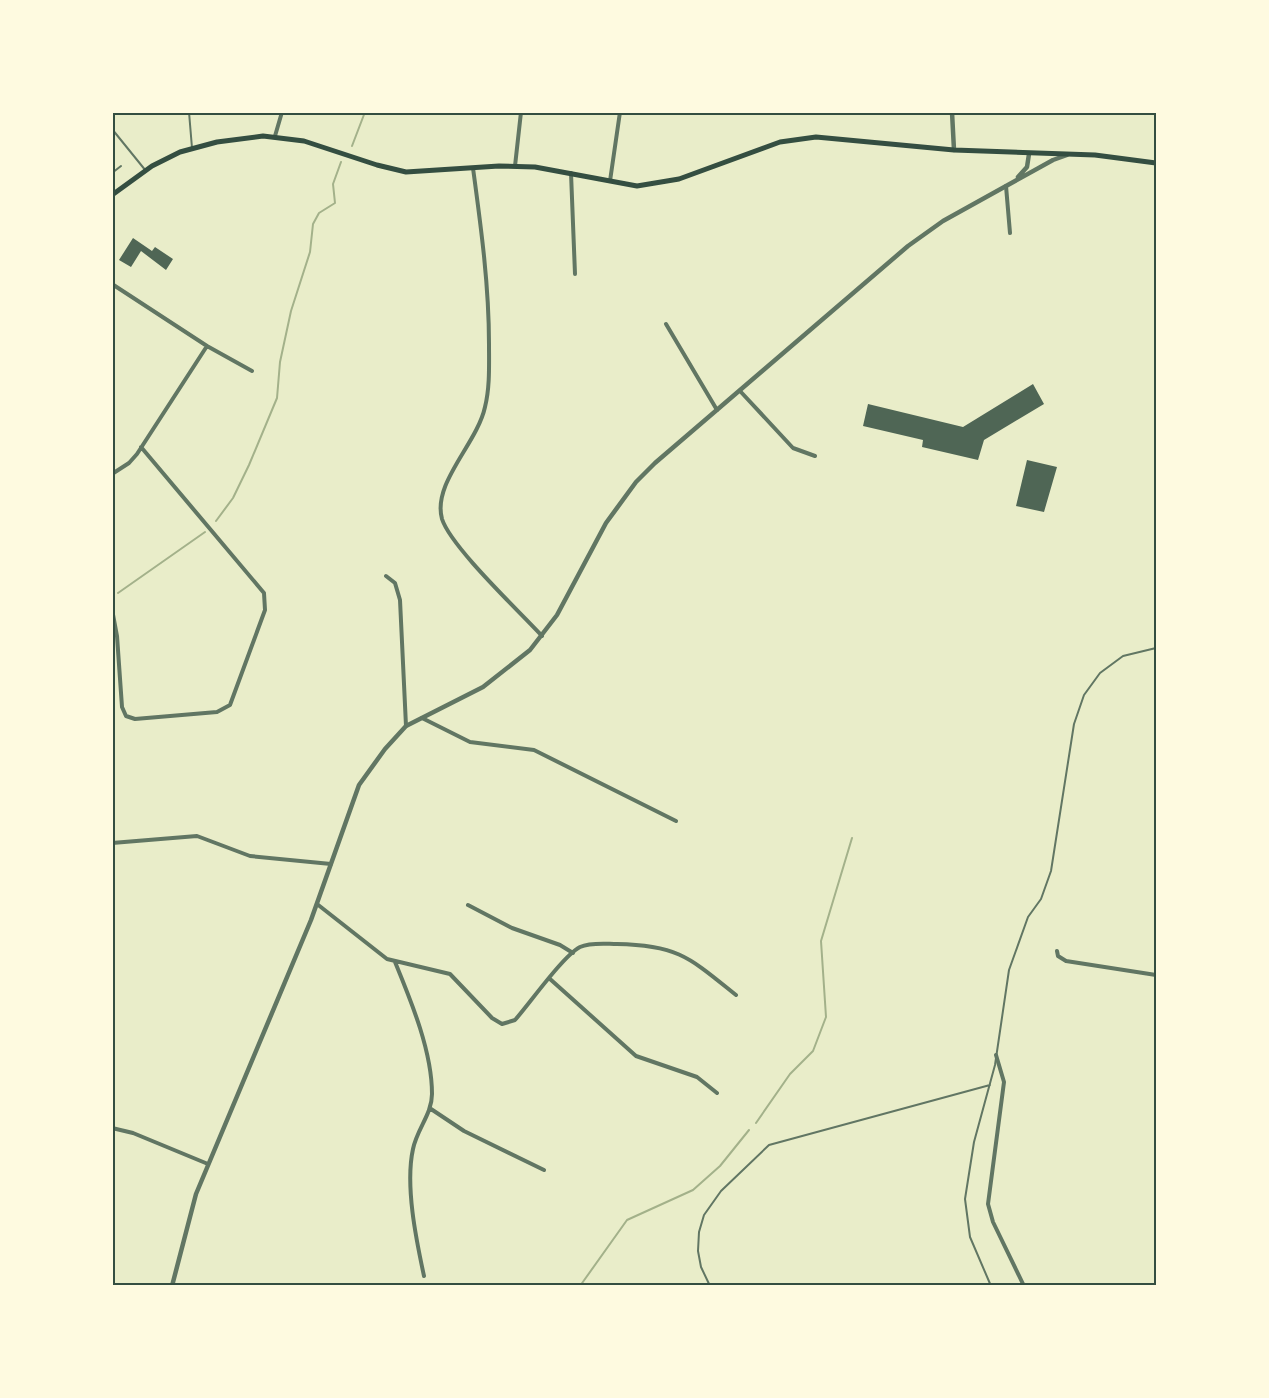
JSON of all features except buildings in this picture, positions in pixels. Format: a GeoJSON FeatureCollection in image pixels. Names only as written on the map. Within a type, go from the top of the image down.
{"type":"FeatureCollection","features":[{"type":"Feature","properties":{"kind":"main road"},"geometry":{"type":"LineString","coordinates":[[112,195],[167,158],[192,148],[242,138],[275,136],[317,144],[376,165],[406,172],[515,166],[571,173],[610,182],[653,186],[715,168],[780,142],[799,138],[954,150],[1130,158],[1156,164]]}},
{"type":"Feature","properties":{"kind":"street"},"geometry":{"type":"LineString","coordinates":[[275,136],[282,112]]}},
{"type":"Feature","properties":{"kind":"street"},"geometry":{"type":"LineString","coordinates":[[515,166],[521,112]]}},
{"type":"Feature","properties":{"kind":"street"},"geometry":{"type":"LineString","coordinates":[[610,182],[620,112]]}},
{"type":"Feature","properties":{"kind":"street"},"geometry":{"type":"LineString","coordinates":[[952,112],[954,150]]}},
{"type":"Feature","properties":{"kind":"street"},"geometry":{"type":"LineString","coordinates":[[1014,181],[1026,167],[1029,154]]}},
{"type":"Feature","properties":{"kind":"street"},"geometry":{"type":"LineString","coordinates":[[172,1286],[196,1194],[317,904],[359,785],[385,749],[406,726],[493,680],[519,661],[542,636],[565,603],[606,523],[623,498],[645,473],[908,246],[943,221],[1053,159],[1068,155]]}},
{"type":"Feature","properties":{"kind":"street"},"geometry":{"type":"LineString","coordinates":[[473,168],[486,264],[489,381],[481,424],[447,481],[440,507],[451,536],[542,636]]}},
{"type":"Feature","properties":{"kind":"street"},"geometry":{"type":"LineString","coordinates":[[571,173],[574,274]]}},
{"type":"Feature","properties":{"kind":"street"},"geometry":{"type":"LineString","coordinates":[[1006,186],[1010,234]]}},
{"type":"Feature","properties":{"kind":"street"},"geometry":{"type":"LineString","coordinates":[[112,284],[207,346],[252,371]]}},
{"type":"Feature","properties":{"kind":"street"},"geometry":{"type":"LineString","coordinates":[[666,324],[717,411]]}},
{"type":"Feature","properties":{"kind":"street"},"geometry":{"type":"LineString","coordinates":[[112,474],[129,463],[141,447],[207,346]]}},
{"type":"Feature","properties":{"kind":"street"},"geometry":{"type":"LineString","coordinates":[[740,391],[793,448],[815,456]]}},
{"type":"Feature","properties":{"kind":"street"},"geometry":{"type":"LineString","coordinates":[[112,609],[117,636],[122,707],[126,716],[135,719],[217,712],[230,705],[265,610],[264,593],[141,447]]}},
{"type":"Feature","properties":{"kind":"street"},"geometry":{"type":"LineString","coordinates":[[386,576],[395,584],[400,600],[406,726]]}},
{"type":"Feature","properties":{"kind":"street"},"geometry":{"type":"LineString","coordinates":[[421,717],[470,742],[534,750],[676,821]]}},
{"type":"Feature","properties":{"kind":"street"},"geometry":{"type":"LineString","coordinates":[[112,843],[185,835],[207,839],[250,856],[330,864]]}},
{"type":"Feature","properties":{"kind":"street"},"geometry":{"type":"LineString","coordinates":[[112,867],[112,944]]}},
{"type":"Feature","properties":{"kind":"street"},"geometry":{"type":"LineString","coordinates":[[317,904],[395,962],[450,974],[492,1018],[502,1024],[515,1020],[573,953],[584,946],[594,944],[661,946],[689,958],[736,995]]}},
{"type":"Feature","properties":{"kind":"street"},"geometry":{"type":"LineString","coordinates":[[468,904],[512,928],[560,945],[573,953]]}},
{"type":"Feature","properties":{"kind":"street"},"geometry":{"type":"LineString","coordinates":[[1057,951],[1058,956],[1066,962],[1156,975]]}},
{"type":"Feature","properties":{"kind":"street"},"geometry":{"type":"LineString","coordinates":[[395,962],[416,1015],[431,1083],[431,1109],[418,1130],[410,1162],[411,1187],[424,1276]]}},
{"type":"Feature","properties":{"kind":"street"},"geometry":{"type":"LineString","coordinates":[[550,980],[636,1056],[697,1077],[717,1093]]}},
{"type":"Feature","properties":{"kind":"street"},"geometry":{"type":"LineString","coordinates":[[996,1055],[1004,1082],[988,1204],[993,1222],[1024,1286]]}},
{"type":"Feature","properties":{"kind":"street"},"geometry":{"type":"LineString","coordinates":[[431,1109],[464,1131],[544,1170]]}},
{"type":"Feature","properties":{"kind":"street"},"geometry":{"type":"LineString","coordinates":[[112,1128],[140,1135],[208,1164]]}},
{"type":"Feature","properties":{"kind":"lane"},"geometry":{"type":"LineString","coordinates":[[189,112],[192,148]]}},
{"type":"Feature","properties":{"kind":"lane"},"geometry":{"type":"LineString","coordinates":[[112,129],[146,171]]}},
{"type":"Feature","properties":{"kind":"lane"},"geometry":{"type":"LineString","coordinates":[[112,173],[121,166]]}},
{"type":"Feature","properties":{"kind":"lane"},"geometry":{"type":"LineString","coordinates":[[991,1286],[970,1237],[965,1202],[972,1148],[990,1085],[1011,962],[1051,871],[1070,745],[1079,707],[1091,683],[1110,665],[1133,652],[1156,648]]}},
{"type":"Feature","properties":{"kind":"lane"},"geometry":{"type":"LineString","coordinates":[[710,1286],[698,1251],[699,1232],[704,1215],[721,1191],[769,1144],[990,1085]]}},
{"type":"Feature","properties":{"kind":"waterway"},"geometry":{"type":"LineString","coordinates":[[352,146],[365,112]]}},
{"type":"Feature","properties":{"kind":"waterway"},"geometry":{"type":"LineString","coordinates":[[216,521],[233,498],[277,398],[280,362],[291,311],[310,252],[313,224],[319,213],[335,203],[333,184],[341,162]]}},
{"type":"Feature","properties":{"kind":"waterway"},"geometry":{"type":"LineString","coordinates":[[118,593],[205,532]]}},
{"type":"Feature","properties":{"kind":"waterway"},"geometry":{"type":"LineString","coordinates":[[756,1123],[790,1074],[813,1051],[826,1017],[821,941],[852,838]]}},
{"type":"Feature","properties":{"kind":"waterway"},"geometry":{"type":"LineString","coordinates":[[580,1286],[627,1220],[693,1190],[720,1166],[749,1130]]}}]}
